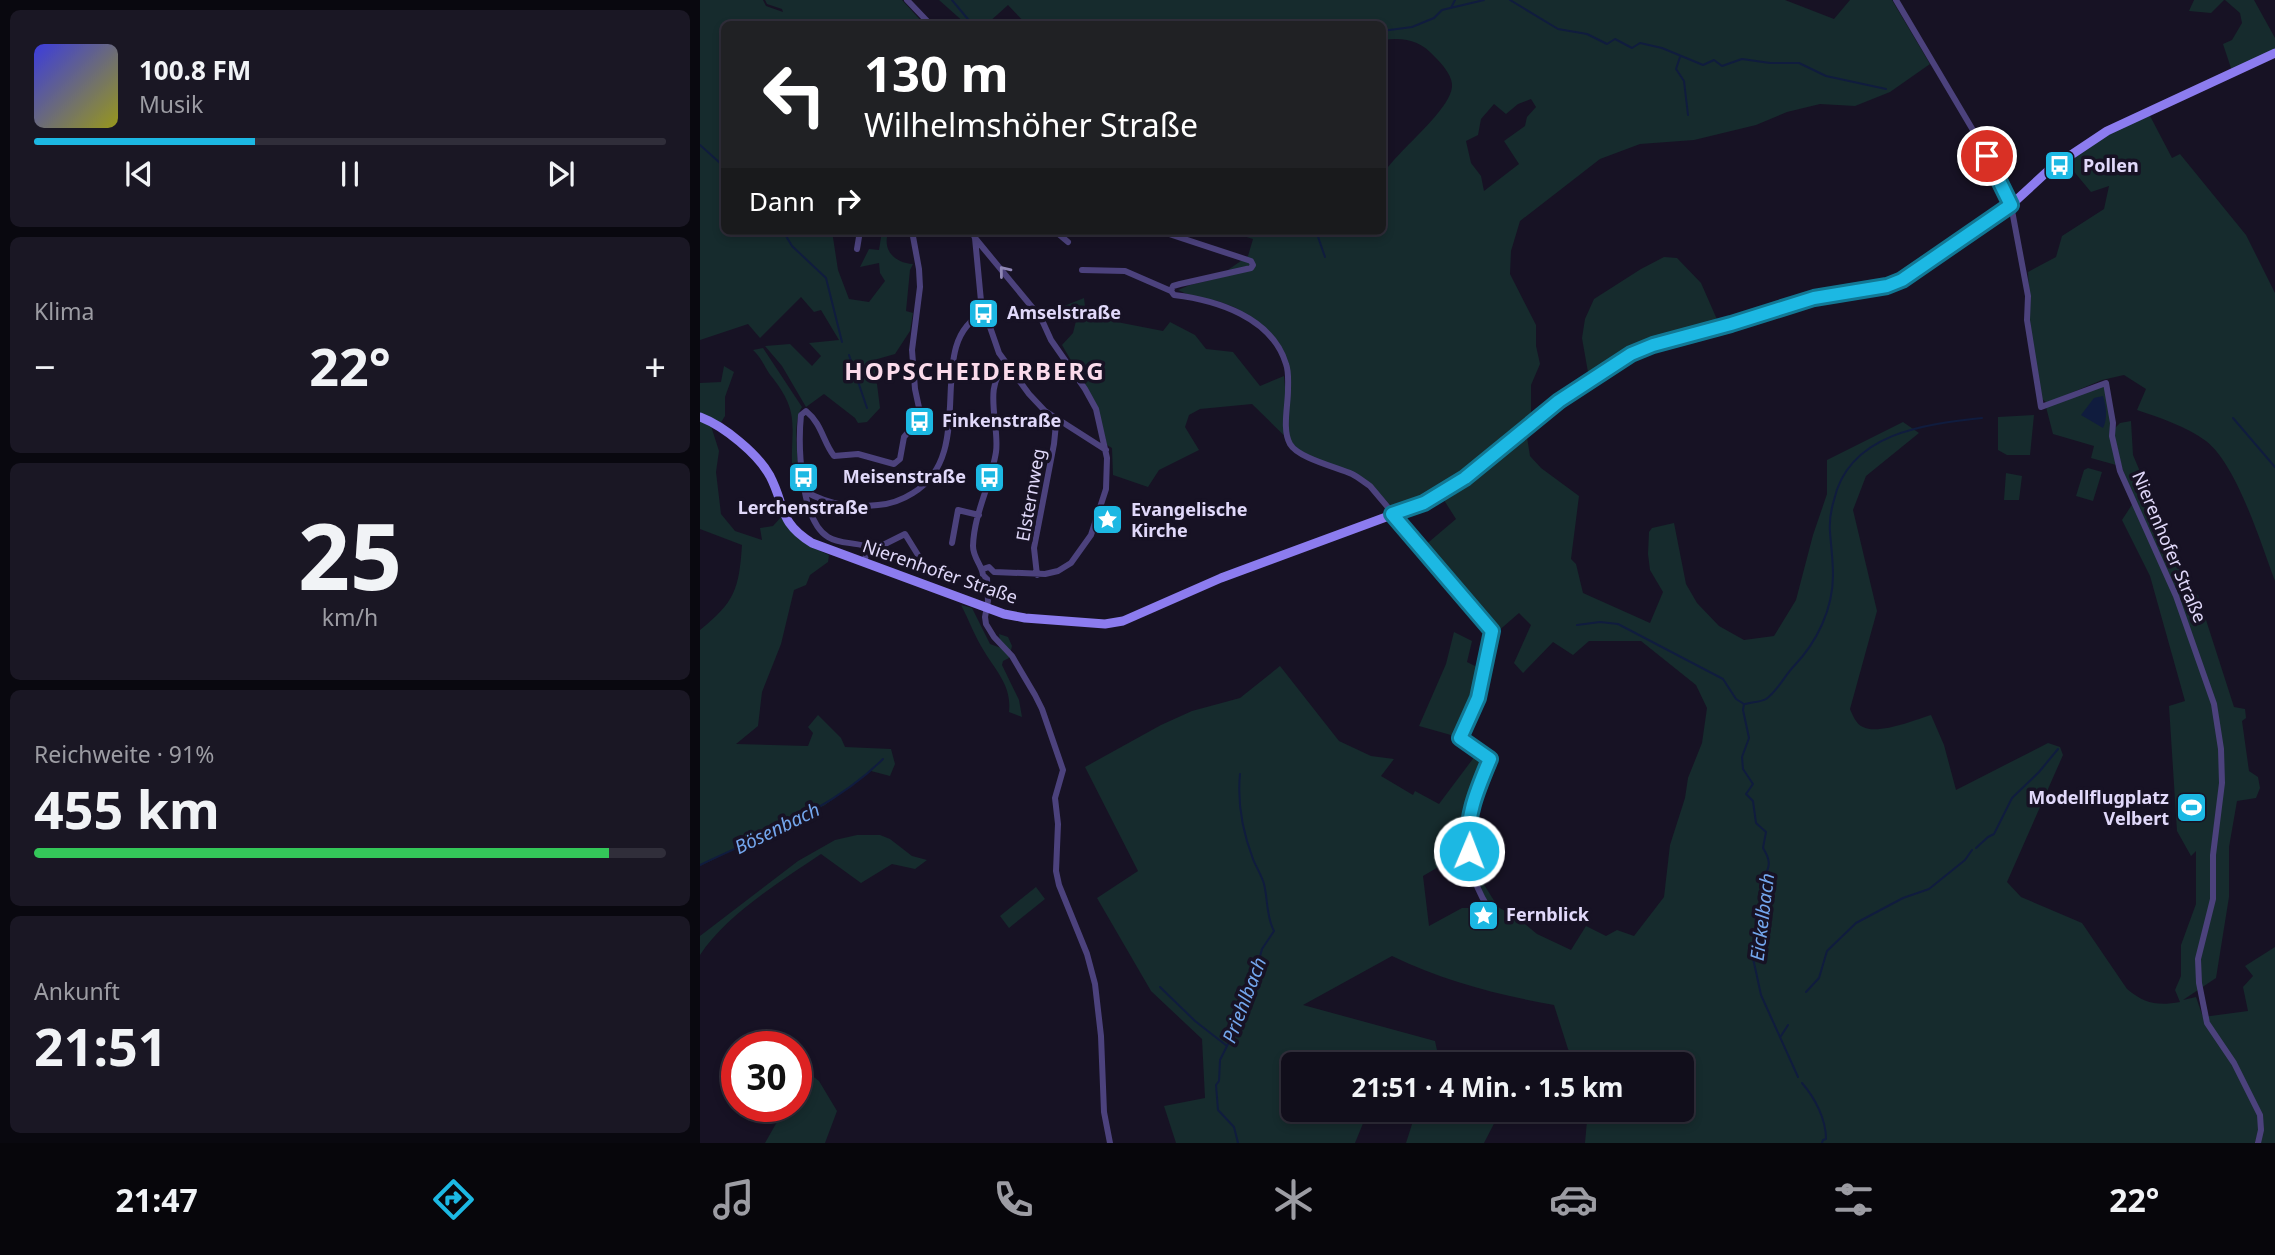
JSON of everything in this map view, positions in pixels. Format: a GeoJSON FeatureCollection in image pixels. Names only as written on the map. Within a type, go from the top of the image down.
{"type":"FeatureCollection","features":[{"type":"Feature","properties":{"kind":"street"},"geometry":{"type":"LineString","coordinates":[[907,0],[927,21]]}},
{"type":"Feature","properties":{"kind":"street"},"geometry":{"type":"LineString","coordinates":[[1896,0],[1980,142],[2011,205]]}},
{"type":"Feature","properties":{"kind":"street","name":"Nierenhofer Straße"},"geometry":{"type":"LineString","coordinates":[[700,417],[733,437],[764,467],[785,518],[794,530],[813,543],[866,558],[986,608],[1025,618],[1114,623],[1221,578],[1424,503],[1465,478],[1559,401],[1631,354],[1653,345],[1814,298],[1895,283],[2011,205],[2050,169],[2107,131],[2275,53]]}},
{"type":"Feature","properties":{"kind":"street","name":"Nierenhofer Straße"},"geometry":{"type":"LineString","coordinates":[[2011,205],[2028,296],[2029,334],[2041,407],[2106,383],[2113,423],[2112,436],[2120,471],[2176,596],[2214,704],[2221,749],[2222,783],[2213,855],[2213,899],[2198,959],[2200,990],[2207,1023],[2234,1063],[2260,1115],[2258,1143]]}},
{"type":"Feature","properties":{"kind":"street"},"geometry":{"type":"LineString","coordinates":[[857,249],[859,235]]}},
{"type":"Feature","properties":{"kind":"street"},"geometry":{"type":"LineString","coordinates":[[866,558],[866,548],[834,540],[821,532],[812,517],[800,464],[801,415],[806,411],[822,430],[834,456],[858,454],[894,464],[900,459],[904,437],[921,417],[915,389],[912,350],[920,287],[913,235]]}},
{"type":"Feature","properties":{"kind":"street"},"geometry":{"type":"LineString","coordinates":[[973,235],[984,313],[999,353],[1045,411],[1106,450]]}},
{"type":"Feature","properties":{"kind":"street"},"geometry":{"type":"LineString","coordinates":[[974,235],[1041,318],[1051,340],[1097,409],[1106,450],[1106,489],[1091,535],[1081,552],[1070,563],[1058,571],[1037,575],[994,572],[989,567],[983,569]]}},
{"type":"Feature","properties":{"kind":"street"},"geometry":{"type":"LineString","coordinates":[[1060,235],[1068,242]]}},
{"type":"Feature","properties":{"kind":"street"},"geometry":{"type":"LineString","coordinates":[[1171,291],[1173,286],[1251,268],[1253,265],[1251,261],[1172,235]]}},
{"type":"Feature","properties":{"kind":"street"},"geometry":{"type":"LineString","coordinates":[[1082,270],[1125,271],[1171,291],[1174,295],[1217,303],[1245,317],[1266,333],[1281,351],[1288,371],[1287,435],[1291,446],[1301,453],[1354,475],[1370,486],[1492,631],[1478,698],[1460,738],[1490,759],[1474,797],[1467,831],[1472,876],[1478,892],[1493,915]]}},
{"type":"Feature","properties":{"kind":"street"},"geometry":{"type":"LineString","coordinates":[[806,492],[828,503],[868,506],[894,503],[925,484],[939,463],[948,438],[950,385],[957,342],[977,316],[984,313]]}},
{"type":"Feature","properties":{"kind":"street"},"geometry":{"type":"LineString","coordinates":[[1008,365],[1000,370],[993,397],[996,451],[979,515],[973,547],[974,557],[987,579],[988,601],[985,617],[990,632],[1012,656],[1042,709],[1063,770],[1055,798],[1058,824],[1056,871],[1096,984],[1104,1109],[1110,1143]]}},
{"type":"Feature","properties":{"kind":"street","name":"Elsternweg"},"geometry":{"type":"LineString","coordinates":[[1037,575],[1034,548],[1058,420]]}},
{"type":"Feature","properties":{"kind":"street"},"geometry":{"type":"LineString","coordinates":[[952,543],[958,510],[979,515]]}},
{"type":"Feature","properties":{"kind":"street"},"geometry":{"type":"LineString","coordinates":[[866,558],[905,534],[918,555]]}},
{"type":"Feature","properties":{"kind":"street"},"geometry":{"type":"LineString","coordinates":[[987,579],[993,578],[994,572]]}},
{"type":"Feature","properties":{"kind":"green space"},"geometry":{"type":"Polygon","coordinates":[[[700,0],[763,0],[766,6],[783,12],[782,9],[767,4],[765,0],[902,0],[921,21],[721,21],[721,235],[833,235],[838,270],[849,299],[869,302],[885,281],[880,273],[879,263],[860,267],[869,249],[879,250],[881,235],[888,235],[888,249],[895,258],[913,264],[906,311],[913,313],[910,331],[895,354],[874,360],[880,408],[867,422],[858,423],[824,394],[806,407],[782,366],[765,346],[790,344],[812,366],[821,356],[809,343],[839,340],[821,310],[814,312],[801,297],[760,338],[748,324],[700,340],[700,0]]]}},
{"type":"Feature","properties":{"kind":"green space"},"geometry":{"type":"Polygon","coordinates":[[[939,0],[1785,0],[1834,19],[1850,0],[1892,0],[1930,64],[1890,92],[1855,106],[1820,104],[1787,112],[1756,125],[1694,140],[1640,144],[1600,159],[1520,221],[1511,251],[1510,274],[1536,325],[1536,346],[1540,364],[1531,385],[1531,413],[1516,428],[1516,433],[1465,476],[1430,499],[1394,509],[1371,484],[1301,452],[1252,404],[1200,409],[1189,415],[1185,427],[1199,450],[1159,470],[1148,487],[1113,475],[1112,448],[1107,445],[1097,405],[1062,345],[1073,333],[1077,317],[1064,306],[1084,298],[1086,316],[1163,331],[1170,322],[1195,335],[1206,349],[1233,352],[1260,386],[1284,376],[1286,397],[1288,362],[1260,324],[1236,308],[1178,290],[1223,277],[1225,272],[1248,256],[1253,239],[1240,235],[1386,235],[1386,170],[1444,105],[1452,84],[1448,73],[1429,51],[1417,43],[1386,40],[1386,21],[1023,21],[1008,5],[990,21],[963,21],[939,0]],[[1531,99],[1518,104],[1506,114],[1494,104],[1481,119],[1478,135],[1466,141],[1471,163],[1481,176],[1484,191],[1519,164],[1504,141],[1525,126],[1527,117],[1536,107],[1531,99]]]}},
{"type":"Feature","properties":{"kind":"green space"},"geometry":{"type":"Polygon","coordinates":[[[2194,0],[2224,0],[2211,13],[2189,11],[2194,0]]]}},
{"type":"Feature","properties":{"kind":"green space"},"geometry":{"type":"Polygon","coordinates":[[[2225,0],[2254,0],[2275,38],[2275,51],[2232,71],[2223,44],[2232,40],[2242,23],[2240,13],[2225,0]]]}},
{"type":"Feature","properties":{"kind":"green space"},"geometry":{"type":"Polygon","coordinates":[[[2149,114],[2172,158],[2180,154],[2246,235],[2275,293],[2275,581],[2247,506],[2228,468],[2206,441],[2173,423],[2137,410],[2146,389],[2124,375],[2102,380],[2047,403],[2042,399],[2031,341],[2028,272],[2056,257],[2062,236],[2104,209],[2109,186],[2091,192],[2066,162],[2108,133],[2149,114]]]}},
{"type":"Feature","properties":{"kind":"green space"},"geometry":{"type":"Polygon","coordinates":[[[1664,257],[1677,258],[1701,283],[1719,324],[1630,349],[1589,378],[1582,338],[1585,319],[1594,299],[1664,257]]]}},
{"type":"Feature","properties":{"kind":"green space"},"geometry":{"type":"Polygon","coordinates":[[[763,348],[802,407],[797,427],[798,465],[792,467],[793,429],[790,410],[781,389],[753,350],[763,348]]]}},
{"type":"Feature","properties":{"kind":"green space"},"geometry":{"type":"Polygon","coordinates":[[[724,366],[734,372],[725,397],[725,416],[720,424],[711,426],[719,451],[716,472],[721,514],[735,531],[762,540],[760,528],[773,526],[782,516],[790,530],[801,540],[829,555],[828,562],[810,575],[806,585],[794,590],[781,644],[762,692],[758,726],[736,744],[808,746],[813,733],[808,727],[818,715],[841,738],[845,747],[891,749],[895,764],[890,776],[871,771],[825,805],[700,866],[700,630],[721,611],[733,594],[737,584],[742,545],[700,529],[700,383],[721,382],[724,366]]]}},
{"type":"Feature","properties":{"kind":"green space"},"geometry":{"type":"Polygon","coordinates":[[[2105,385],[2116,465],[2091,458],[2094,446],[2053,434],[2046,407],[2105,385]]]}},
{"type":"Feature","properties":{"kind":"green space"},"geometry":{"type":"Polygon","coordinates":[[[2034,415],[2030,455],[2007,455],[1998,450],[1998,417],[2034,415]]]}},
{"type":"Feature","properties":{"kind":"green space"},"geometry":{"type":"Polygon","coordinates":[[[2131,421],[2133,455],[2190,590],[2198,595],[2234,707],[2245,709],[2246,718],[2242,721],[2249,771],[2258,777],[2260,788],[2256,798],[2237,801],[2229,847],[2229,897],[2216,978],[2183,1000],[2196,997],[2203,1017],[2248,1011],[2243,987],[2253,976],[2245,966],[2275,947],[2275,1143],[2259,1143],[2263,1116],[2255,1100],[2260,1124],[2255,1143],[1585,1143],[1587,1122],[1694,1122],[1694,1052],[1570,1052],[1554,1005],[1472,986],[1431,973],[1392,956],[1303,1005],[1435,1041],[1437,1052],[1281,1052],[1281,1122],[1364,1122],[1355,1143],[1176,1143],[1164,1106],[1205,1098],[1202,1039],[1151,991],[1097,898],[1138,871],[1085,767],[1161,725],[1192,711],[1240,698],[1280,666],[1339,741],[1371,756],[1394,759],[1381,776],[1413,795],[1415,791],[1439,804],[1478,752],[1487,762],[1469,809],[1466,830],[1483,883],[1498,907],[1537,934],[1571,950],[1586,926],[1606,936],[1617,930],[1634,936],[1664,897],[1670,845],[1685,798],[1688,778],[1702,743],[1707,708],[1696,685],[1641,641],[1589,641],[1573,655],[1553,642],[1523,673],[1514,663],[1531,625],[1519,613],[1496,633],[1492,625],[1423,547],[1456,519],[1442,497],[1469,479],[1526,431],[1530,456],[1541,468],[1579,496],[1571,559],[1576,564],[1583,593],[1650,623],[1663,592],[1650,570],[1649,532],[1652,528],[1674,523],[1686,584],[1697,603],[1719,626],[1744,640],[1774,636],[1796,600],[1827,494],[1827,460],[1903,422],[1919,433],[1866,476],[1853,510],[1877,611],[1850,709],[1852,714],[1861,726],[1870,729],[1897,726],[1931,715],[1944,745],[1956,790],[2048,743],[2060,747],[2063,755],[2007,882],[2021,897],[2082,923],[2127,989],[2134,994],[2152,1003],[2180,1002],[2175,990],[2181,976],[2181,945],[2196,904],[2196,851],[2191,856],[2177,831],[2169,706],[2185,701],[2150,576],[2122,520],[2135,500],[2122,468],[2113,430],[2120,423],[2131,421]],[[1469,862],[1445,863],[1423,876],[1429,926],[1462,908],[1485,908],[1471,878],[1469,862]]]}},
{"type":"Feature","properties":{"kind":"green space"},"geometry":{"type":"Polygon","coordinates":[[[2088,468],[2102,472],[2093,501],[2076,496],[2084,470],[2088,468]]]}},
{"type":"Feature","properties":{"kind":"green space"},"geometry":{"type":"Polygon","coordinates":[[[2006,473],[2022,476],[2019,500],[2004,500],[2006,473]]]}},
{"type":"Feature","properties":{"kind":"green space"},"geometry":{"type":"Polygon","coordinates":[[[961,605],[972,608],[990,644],[1001,648],[999,634],[1008,637],[1012,646],[1009,658],[1003,661],[1002,665],[1019,700],[1022,717],[1009,712],[1006,687],[981,646],[961,605]]]}},
{"type":"Feature","properties":{"kind":"green space"},"geometry":{"type":"Polygon","coordinates":[[[1454,632],[1472,641],[1467,662],[1481,669],[1475,702],[1458,737],[1419,726],[1446,664],[1454,632]]]}},
{"type":"Feature","properties":{"kind":"green space"},"geometry":{"type":"Polygon","coordinates":[[[857,835],[880,835],[890,839],[912,856],[927,860],[915,869],[892,864],[861,883],[821,854],[739,913],[724,926],[700,955],[700,936],[798,861],[835,840],[857,835]]]}},
{"type":"Feature","properties":{"kind":"green space"},"geometry":{"type":"Polygon","coordinates":[[[1036,887],[1045,899],[1009,928],[1000,916],[1036,887]]]}},
{"type":"Feature","properties":{"kind":"green space"},"geometry":{"type":"Polygon","coordinates":[[[812,1076],[819,1081],[837,1111],[825,1143],[765,1143],[777,1122],[812,1122],[812,1076]]]}},
{"type":"Feature","properties":{"kind":"green space"},"geometry":{"type":"Polygon","coordinates":[[[1413,1122],[1495,1122],[1484,1143],[1406,1143],[1413,1122]]]}},
{"type":"Feature","properties":{"kind":"water"},"geometry":{"type":"Polygon","coordinates":[[[2103,396],[2106,420],[2103,428],[2081,415],[2094,398],[2103,396]]]}},
{"type":"Feature","properties":{"kind":"waterway"},"geometry":{"type":"LineString","coordinates":[[952,0],[970,21]]}},
{"type":"Feature","properties":{"kind":"waterway"},"geometry":{"type":"LineString","coordinates":[[1451,8],[1455,0]]}},
{"type":"Feature","properties":{"kind":"waterway"},"geometry":{"type":"LineString","coordinates":[[1386,30],[1412,27],[1434,18],[1442,10],[1484,0]]}},
{"type":"Feature","properties":{"kind":"waterway"},"geometry":{"type":"LineString","coordinates":[[1510,0],[1558,29],[1587,34],[1607,44],[1615,39],[1632,48],[1640,43],[1662,48],[1703,65],[1714,60],[1722,66],[1742,59],[1799,63],[1826,76],[1886,89]]}},
{"type":"Feature","properties":{"kind":"waterway"},"geometry":{"type":"LineString","coordinates":[[1680,57],[1676,69],[1684,81],[1688,115]]}},
{"type":"Feature","properties":{"kind":"waterway"},"geometry":{"type":"LineString","coordinates":[[700,145],[721,162]]}},
{"type":"Feature","properties":{"kind":"waterway"},"geometry":{"type":"LineString","coordinates":[[785,235],[792,246],[826,278],[842,342]]}},
{"type":"Feature","properties":{"kind":"waterway"},"geometry":{"type":"LineString","coordinates":[[1317,235],[1325,257]]}},
{"type":"Feature","properties":{"kind":"waterway"},"geometry":{"type":"LineString","coordinates":[[849,355],[867,408]]}},
{"type":"Feature","properties":{"kind":"waterway"},"geometry":{"type":"LineString","coordinates":[[1745,704],[1764,700],[1774,692],[1810,646],[1822,624],[1832,588],[1831,512],[1842,477],[1855,460],[1872,446],[1892,436],[1937,424],[1982,418]]}},
{"type":"Feature","properties":{"kind":"waterway"},"geometry":{"type":"LineString","coordinates":[[2233,418],[2275,467]]}},
{"type":"Feature","properties":{"kind":"waterway","name":"Eickelbach"},"geometry":{"type":"LineString","coordinates":[[1577,625],[1600,622],[1618,624],[1723,679],[1736,699],[1744,704],[1749,738],[1742,757],[1743,769],[1753,784],[1746,794],[1753,801],[1756,823],[1766,832],[1763,848],[1769,864],[1765,874],[1766,904],[1760,914],[1753,958],[1761,995],[1798,1077]]}},
{"type":"Feature","properties":{"kind":"waterway"},"geometry":{"type":"LineString","coordinates":[[1976,848],[1994,834],[2012,798],[2058,749]]}},
{"type":"Feature","properties":{"kind":"waterway","name":"Bösenbach"},"geometry":{"type":"LineString","coordinates":[[700,865],[820,807],[863,777],[883,759]]}},
{"type":"Feature","properties":{"kind":"waterway","name":"Priehlbach"},"geometry":{"type":"LineString","coordinates":[[1238,1143],[1234,1127],[1218,1110],[1216,1085],[1219,1081],[1220,1060],[1240,1020],[1242,1000],[1248,991],[1252,969],[1258,964],[1262,949],[1274,931],[1268,914],[1264,884],[1243,827],[1239,796],[1240,774]]}},
{"type":"Feature","properties":{"kind":"waterway"},"geometry":{"type":"LineString","coordinates":[[1806,992],[1819,978],[1827,951],[1856,923],[1903,898],[1929,889],[1965,860],[1972,850]]}},
{"type":"Feature","properties":{"kind":"waterway"},"geometry":{"type":"LineString","coordinates":[[1160,987],[1195,1021],[1227,1046]]}},
{"type":"Feature","properties":{"kind":"waterway"},"geometry":{"type":"LineString","coordinates":[[1781,1036],[1788,1025]]}},
{"type":"Feature","properties":{"kind":"waterway","name":"Eickelbach"},"geometry":{"type":"LineString","coordinates":[[1802,1083],[1822,1116],[1826,1131],[1826,1139],[1822,1143]]}},
{"type":"Feature","properties":{"kind":"place","name":"Pollen"},"geometry":{"type":"Point","coordinates":[2060,166]}},
{"type":"Feature","properties":{"kind":"place","name":"Amselstraße"},"geometry":{"type":"Point","coordinates":[984,313]}},
{"type":"Feature","properties":{"kind":"place","name":"Finkenstraße"},"geometry":{"type":"Point","coordinates":[919,421]}},
{"type":"Feature","properties":{"kind":"place","name":"Lerchenstraße"},"geometry":{"type":"Point","coordinates":[803,477]}},
{"type":"Feature","properties":{"kind":"place","name":"Meisenstraße"},"geometry":{"type":"Point","coordinates":[989,477]}},
{"type":"Feature","properties":{"kind":"place","name":"Evangelische Kirche"},"geometry":{"type":"Point","coordinates":[1108,520]}},
{"type":"Feature","properties":{"kind":"place","name":"Modellflugplatz Velbert"},"geometry":{"type":"Point","coordinates":[2192,808]}},
{"type":"Feature","properties":{"kind":"place","name":"Fernblick"},"geometry":{"type":"Point","coordinates":[1483,915]}},
{"type":"Feature","properties":{"kind":"district","name":"HOPSCHEIDERBERG"},"geometry":{"type":"Point","coordinates":[975,372]}},
{"type":"Feature","properties":{"kind":"route"},"geometry":{"type":"LineString","coordinates":[[1469,851],[1467,831],[1471,808],[1490,759],[1460,738],[1478,698],[1493,635],[1491,627],[1392,514],[1441,495],[1559,401],[1631,354],[1794,303],[1887,286],[1902,280],[2011,205],[1987,156]]}}]}
